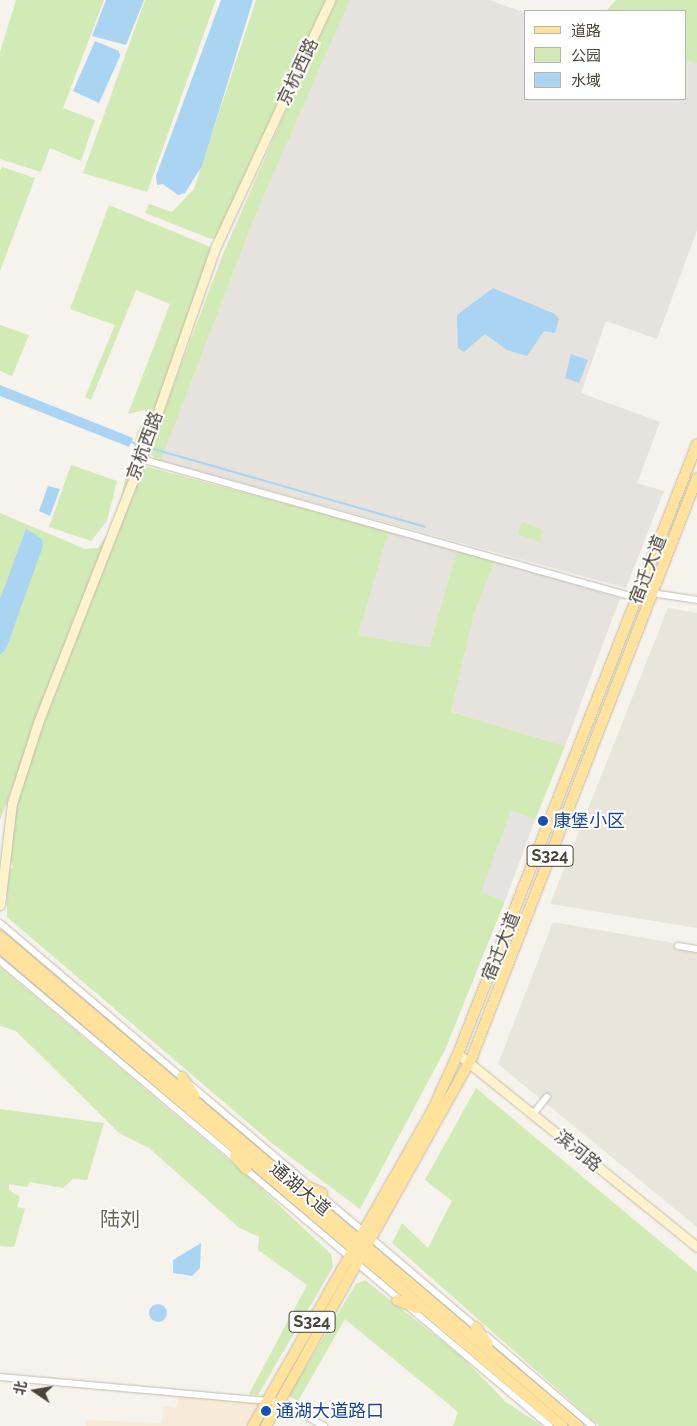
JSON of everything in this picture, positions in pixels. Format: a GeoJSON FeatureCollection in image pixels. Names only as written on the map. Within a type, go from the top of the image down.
{"type":"FeatureCollection","features":[{"type":"Feature","properties":{"kind":"main road","name":"京杭西路"},"geometry":{"type":"LineString","coordinates":[[0,905],[6,832],[18,780],[141,459],[216,246],[330,0]]}},
{"type":"Feature","properties":{"kind":"main road","name":"宿迁大道"},"geometry":{"type":"LineString","coordinates":[[253,1426],[348,1253],[432,1109],[458,1054],[697,444]]}},
{"type":"Feature","properties":{"kind":"main road","name":"宿迁大道"},"geometry":{"type":"LineString","coordinates":[[266,1426],[470,1063],[697,478]]}},
{"type":"Feature","properties":{"kind":"main road"},"geometry":{"type":"LineString","coordinates":[[0,936],[18,957]]}},
{"type":"Feature","properties":{"kind":"main road"},"geometry":{"type":"LineString","coordinates":[[0,948],[18,957]]}},
{"type":"Feature","properties":{"kind":"main road","name":"通湖大道"},"geometry":{"type":"LineString","coordinates":[[18,957],[324,1208],[371,1240],[406,1278],[578,1426]]}},
{"type":"Feature","properties":{"kind":"main road","name":"通湖大道"},"geometry":{"type":"LineString","coordinates":[[18,957],[315,1218],[348,1253],[427,1312],[562,1426]]}},
{"type":"Feature","properties":{"kind":"main road","name":"滨河路"},"geometry":{"type":"LineString","coordinates":[[458,1054],[697,1247]]}},
{"type":"Feature","properties":{"kind":"main road"},"geometry":{"type":"LineString","coordinates":[[182,1077],[203,1107]]}},
{"type":"Feature","properties":{"kind":"main road"},"geometry":{"type":"LineString","coordinates":[[225,1140],[246,1169]]}},
{"type":"Feature","properties":{"kind":"main road"},"geometry":{"type":"LineString","coordinates":[[288,1178],[322,1193]]}},
{"type":"Feature","properties":{"kind":"main road"},"geometry":{"type":"LineString","coordinates":[[315,1218],[321,1217],[324,1208]]}},
{"type":"Feature","properties":{"kind":"main road"},"geometry":{"type":"LineString","coordinates":[[396,1288],[395,1276],[406,1278]]}},
{"type":"Feature","properties":{"kind":"main road"},"geometry":{"type":"LineString","coordinates":[[397,1300],[427,1312]]}},
{"type":"Feature","properties":{"kind":"main road"},"geometry":{"type":"LineString","coordinates":[[476,1327],[495,1355]]}},
{"type":"Feature","properties":{"kind":"street"},"geometry":{"type":"LineString","coordinates":[[141,459],[637,598]]}},
{"type":"Feature","properties":{"kind":"street"},"geometry":{"type":"LineString","coordinates":[[652,593],[697,600]]}},
{"type":"Feature","properties":{"kind":"street"},"geometry":{"type":"LineString","coordinates":[[0,923],[322,1193],[360,1232]]}},
{"type":"Feature","properties":{"kind":"street"},"geometry":{"type":"LineString","coordinates":[[678,946],[697,949]]}},
{"type":"Feature","properties":{"kind":"street"},"geometry":{"type":"LineString","coordinates":[[0,961],[348,1253]]}},
{"type":"Feature","properties":{"kind":"street"},"geometry":{"type":"LineString","coordinates":[[533,1114],[547,1097]]}},
{"type":"Feature","properties":{"kind":"street"},"geometry":{"type":"LineString","coordinates":[[371,1240],[592,1426]]}},
{"type":"Feature","properties":{"kind":"street"},"geometry":{"type":"LineString","coordinates":[[359,1262],[397,1300],[549,1426]]}},
{"type":"Feature","properties":{"kind":"street"},"geometry":{"type":"LineString","coordinates":[[0,1377],[280,1402],[324,1426]]}},
{"type":"Feature","properties":{"kind":"shaded area"},"geometry":{"type":"Polygon","coordinates":[[[350,0],[489,0],[524,12],[524,100],[687,100],[687,60],[697,64],[697,230],[657,339],[606,321],[581,393],[660,422],[637,483],[664,491],[626,588],[161,461],[255,216],[350,0]]]}},
{"type":"Feature","properties":{"kind":"shaded area"},"geometry":{"type":"Polygon","coordinates":[[[389,531],[457,551],[429,647],[358,635],[389,531]]]}},
{"type":"Feature","properties":{"kind":"shaded area"},"geometry":{"type":"Polygon","coordinates":[[[495,561],[620,598],[565,746],[451,712],[474,614],[495,561]]]}},
{"type":"Feature","properties":{"kind":"shaded area","name":"康堡小区"},"geometry":{"type":"Polygon","coordinates":[[[668,608],[697,613],[697,928],[550,904],[668,608]]]}},
{"type":"Feature","properties":{"kind":"shaded area"},"geometry":{"type":"Polygon","coordinates":[[[511,811],[535,820],[505,901],[481,892],[511,811]]]}},
{"type":"Feature","properties":{"kind":"shaded area"},"geometry":{"type":"Polygon","coordinates":[[[553,922],[697,947],[697,1227],[498,1064],[553,922]]]}},
{"type":"Feature","properties":{"kind":"shaded area"},"geometry":{"type":"Polygon","coordinates":[[[180,1394],[261,1401],[247,1426],[86,1426],[87,1420],[161,1423],[164,1406],[176,1408],[180,1394]]]}},
{"type":"Feature","properties":{"kind":"green space"},"geometry":{"type":"Polygon","coordinates":[[[16,0],[104,0],[63,108],[95,120],[81,161],[50,148],[41,172],[0,159],[0,52],[16,0]]]}},
{"type":"Feature","properties":{"kind":"green space"},"geometry":{"type":"Polygon","coordinates":[[[145,0],[216,0],[147,192],[83,173],[145,0]]]}},
{"type":"Feature","properties":{"kind":"green space"},"geometry":{"type":"Polygon","coordinates":[[[256,0],[327,0],[217,237],[211,239],[145,213],[149,204],[172,212],[194,189],[256,0]]]}},
{"type":"Feature","properties":{"kind":"green space"},"geometry":{"type":"Polygon","coordinates":[[[334,0],[350,0],[255,216],[161,461],[154,458],[149,451],[223,254],[334,0]]]}},
{"type":"Feature","properties":{"kind":"green space"},"geometry":{"type":"Polygon","coordinates":[[[616,0],[697,0],[697,64],[687,60],[687,10],[607,10],[616,0]]]}},
{"type":"Feature","properties":{"kind":"green space"},"geometry":{"type":"Polygon","coordinates":[[[2,167],[35,178],[0,271],[0,171],[2,167]]]}},
{"type":"Feature","properties":{"kind":"green space"},"geometry":{"type":"Polygon","coordinates":[[[109,205],[213,248],[117,513],[137,432],[148,413],[144,410],[128,414],[170,304],[136,290],[91,400],[85,397],[115,325],[70,309],[109,205]]]}},
{"type":"Feature","properties":{"kind":"green space"},"geometry":{"type":"Polygon","coordinates":[[[0,325],[29,335],[12,376],[0,371],[0,325]]]}},
{"type":"Feature","properties":{"kind":"green space"},"geometry":{"type":"Polygon","coordinates":[[[71,465],[117,481],[107,521],[91,541],[49,527],[71,465]]]}},
{"type":"Feature","properties":{"kind":"green space"},"geometry":{"type":"Polygon","coordinates":[[[144,466],[389,531],[358,635],[429,647],[457,551],[495,561],[474,614],[451,712],[565,746],[535,820],[511,811],[482,892],[505,901],[445,1050],[360,1209],[273,1144],[7,917],[7,873],[13,867],[8,852],[22,779],[144,466]]]}},
{"type":"Feature","properties":{"kind":"green space"},"geometry":{"type":"Polygon","coordinates":[[[0,513],[85,549],[98,548],[109,532],[0,820],[0,513]]]}},
{"type":"Feature","properties":{"kind":"green space"},"geometry":{"type":"Polygon","coordinates":[[[522,522],[544,530],[540,542],[518,534],[522,522]]]}},
{"type":"Feature","properties":{"kind":"green space"},"geometry":{"type":"Polygon","coordinates":[[[0,967],[249,1177],[331,1254],[333,1267],[258,1395],[249,1394],[307,1285],[258,1250],[259,1237],[238,1227],[149,1148],[119,1133],[16,1031],[0,1026],[0,967]]]}},
{"type":"Feature","properties":{"kind":"green space"},"geometry":{"type":"Polygon","coordinates":[[[476,1088],[697,1272],[697,1426],[599,1426],[392,1243],[402,1223],[428,1248],[452,1201],[425,1180],[476,1088]]]}},
{"type":"Feature","properties":{"kind":"green space"},"geometry":{"type":"Polygon","coordinates":[[[0,1109],[104,1123],[87,1180],[73,1179],[63,1188],[30,1182],[27,1187],[9,1184],[9,1190],[20,1197],[17,1207],[25,1209],[14,1247],[0,1246],[0,1109]]]}},
{"type":"Feature","properties":{"kind":"green space"},"geometry":{"type":"Polygon","coordinates":[[[365,1280],[462,1357],[506,1402],[542,1426],[453,1426],[458,1412],[345,1319],[298,1401],[288,1396],[356,1284],[365,1280]]]}},
{"type":"Feature","properties":{"kind":"water"},"geometry":{"type":"Polygon","coordinates":[[[106,0],[144,0],[126,45],[92,36],[106,0]]]}},
{"type":"Feature","properties":{"kind":"water"},"geometry":{"type":"Polygon","coordinates":[[[221,0],[253,0],[202,166],[185,193],[178,195],[163,184],[157,185],[156,176],[221,0]]]}},
{"type":"Feature","properties":{"kind":"water"},"geometry":{"type":"Polygon","coordinates":[[[95,41],[119,51],[120,56],[99,103],[73,91],[95,41]]]}},
{"type":"Feature","properties":{"kind":"water"},"geometry":{"type":"Polygon","coordinates":[[[493,288],[555,314],[559,319],[555,333],[544,331],[527,356],[507,350],[485,334],[464,352],[458,348],[457,315],[493,288]]]}},
{"type":"Feature","properties":{"kind":"water"},"geometry":{"type":"Polygon","coordinates":[[[571,354],[588,360],[579,383],[565,378],[571,354]]]}},
{"type":"Feature","properties":{"kind":"water"},"geometry":{"type":"Polygon","coordinates":[[[0,385],[133,438],[129,447],[0,396],[0,385]]]}},
{"type":"Feature","properties":{"kind":"water"},"geometry":{"type":"Polygon","coordinates":[[[48,486],[60,489],[50,516],[39,511],[48,486]]]}},
{"type":"Feature","properties":{"kind":"water"},"geometry":{"type":"Polygon","coordinates":[[[26,529],[42,539],[43,546],[6,649],[0,655],[0,599],[26,529]]]}},
{"type":"Feature","properties":{"kind":"water"},"geometry":{"type":"Polygon","coordinates":[[[201,1243],[200,1268],[192,1276],[173,1273],[173,1260],[201,1243]]]}},
{"type":"Feature","properties":{"kind":"water"},"geometry":{"type":"Polygon","coordinates":[[[158,1304],[164,1307],[167,1313],[164,1319],[158,1322],[152,1319],[149,1313],[152,1307],[158,1304]]]}},
{"type":"Feature","properties":{"kind":"waterway"},"geometry":{"type":"LineString","coordinates":[[131,442],[141,445]]}},
{"type":"Feature","properties":{"kind":"waterway"},"geometry":{"type":"LineString","coordinates":[[150,448],[425,527]]}},
{"type":"Feature","properties":{"kind":"place","name":"康堡小区"},"geometry":{"type":"Point","coordinates":[543,821]}},
{"type":"Feature","properties":{"kind":"place","name":"通湖大道路口"},"geometry":{"type":"Point","coordinates":[266,1411]}},
{"type":"Feature","properties":{"kind":"district","name":"陆刘"},"geometry":{"type":"Point","coordinates":[120,1219]}}]}
